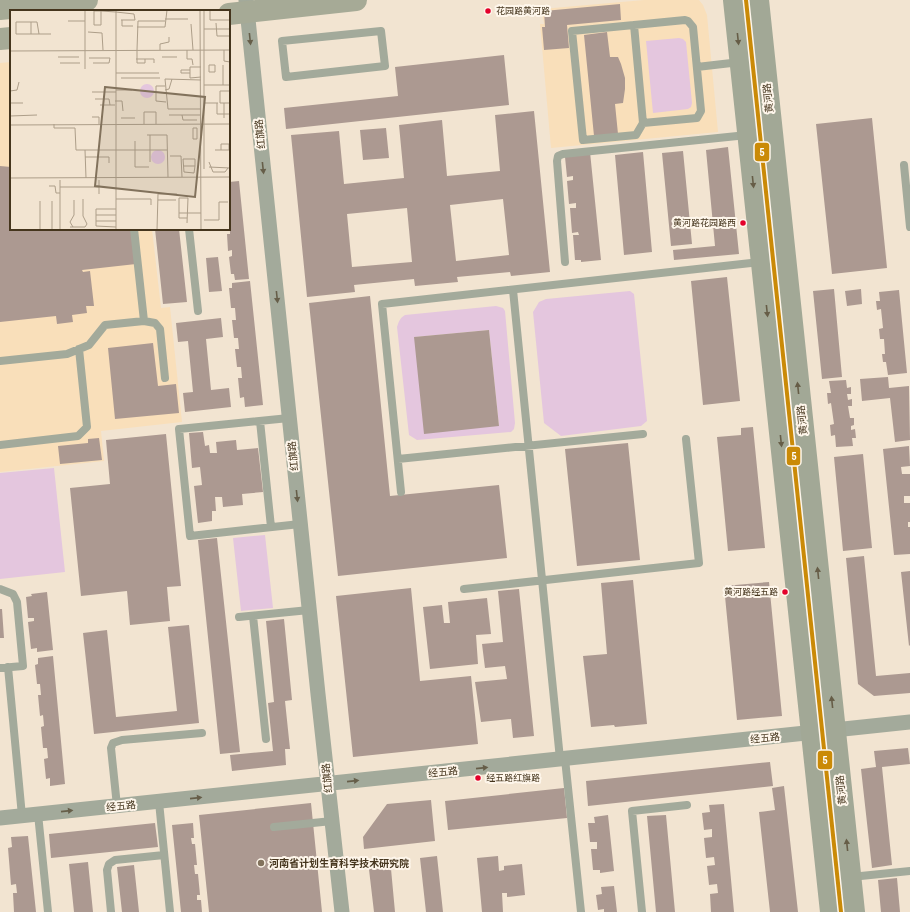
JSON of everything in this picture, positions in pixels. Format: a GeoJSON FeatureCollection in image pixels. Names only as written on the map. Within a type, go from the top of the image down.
{"type":"FeatureCollection","features":[{"type":"Feature","properties":{"kind":"main road"},"geometry":{"type":"LineString","coordinates":[[0,9],[49,2],[87,0]]}},
{"type":"Feature","properties":{"kind":"main road"},"geometry":{"type":"LineString","coordinates":[[241,9],[356,0]]}},
{"type":"Feature","properties":{"kind":"main road"},"geometry":{"type":"LineString","coordinates":[[734,0],[831,912]]}},
{"type":"Feature","properties":{"kind":"main road","name":"黄河路"},"geometry":{"type":"LineString","coordinates":[[758,0],[854,912]]}},
{"type":"Feature","properties":{"kind":"main road"},"geometry":{"type":"LineString","coordinates":[[0,39],[10,38]]}},
{"type":"Feature","properties":{"kind":"street","name":"红旗路"},"geometry":{"type":"LineString","coordinates":[[241,9],[289,418],[327,784],[342,912]]}},
{"type":"Feature","properties":{"kind":"street","name":"经五路"},"geometry":{"type":"LineString","coordinates":[[0,818],[910,722]]}},
{"type":"Feature","properties":{"kind":"lane"},"geometry":{"type":"LineString","coordinates":[[634,25],[643,123],[636,135],[583,140],[572,31],[685,20],[688,21],[693,26],[701,111],[697,118],[643,123]]}},
{"type":"Feature","properties":{"kind":"lane"},"geometry":{"type":"LineString","coordinates":[[381,31],[385,66],[286,77],[282,41],[381,31]]}},
{"type":"Feature","properties":{"kind":"lane"},"geometry":{"type":"LineString","coordinates":[[697,68],[741,62]]}},
{"type":"Feature","properties":{"kind":"lane"},"geometry":{"type":"LineString","coordinates":[[565,262],[557,161],[558,156],[563,154],[748,135]]}},
{"type":"Feature","properties":{"kind":"lane"},"geometry":{"type":"LineString","coordinates":[[904,165],[910,228]]}},
{"type":"Feature","properties":{"kind":"lane"},"geometry":{"type":"LineString","coordinates":[[134,230],[144,321]]}},
{"type":"Feature","properties":{"kind":"lane"},"geometry":{"type":"LineString","coordinates":[[189,230],[198,311]]}},
{"type":"Feature","properties":{"kind":"lane"},"geometry":{"type":"LineString","coordinates":[[401,492],[382,304],[762,262]]}},
{"type":"Feature","properties":{"kind":"lane"},"geometry":{"type":"LineString","coordinates":[[513,290],[542,580],[581,912]]}},
{"type":"Feature","properties":{"kind":"lane"},"geometry":{"type":"LineString","coordinates":[[0,362],[67,354],[88,345],[105,325],[144,321],[155,323],[160,330],[165,378]]}},
{"type":"Feature","properties":{"kind":"lane"},"geometry":{"type":"LineString","coordinates":[[0,445],[78,436],[87,427],[79,349]]}},
{"type":"Feature","properties":{"kind":"lane"},"geometry":{"type":"LineString","coordinates":[[289,418],[179,429],[189,528],[190,536],[300,524]]}},
{"type":"Feature","properties":{"kind":"lane"},"geometry":{"type":"LineString","coordinates":[[260,421],[271,527]]}},
{"type":"Feature","properties":{"kind":"lane"},"geometry":{"type":"LineString","coordinates":[[398,460],[643,434]]}},
{"type":"Feature","properties":{"kind":"lane"},"geometry":{"type":"LineString","coordinates":[[464,589],[700,563],[686,439]]}},
{"type":"Feature","properties":{"kind":"lane"},"geometry":{"type":"LineString","coordinates":[[0,589],[13,594],[17,602],[22,650],[23,666],[4,668],[22,816]]}},
{"type":"Feature","properties":{"kind":"lane"},"geometry":{"type":"LineString","coordinates":[[239,617],[309,610]]}},
{"type":"Feature","properties":{"kind":"lane"},"geometry":{"type":"LineString","coordinates":[[253,616],[266,740]]}},
{"type":"Feature","properties":{"kind":"lane"},"geometry":{"type":"LineString","coordinates":[[117,806],[110,748],[113,743],[122,740],[202,733]]}},
{"type":"Feature","properties":{"kind":"lane"},"geometry":{"type":"LineString","coordinates":[[159,802],[170,912]]}},
{"type":"Feature","properties":{"kind":"lane"},"geometry":{"type":"LineString","coordinates":[[642,912],[632,811],[686,805]]}},
{"type":"Feature","properties":{"kind":"lane"},"geometry":{"type":"LineString","coordinates":[[38,814],[48,912]]}},
{"type":"Feature","properties":{"kind":"lane"},"geometry":{"type":"LineString","coordinates":[[274,827],[332,821]]}},
{"type":"Feature","properties":{"kind":"lane"},"geometry":{"type":"LineString","coordinates":[[111,912],[107,870],[108,864],[115,860],[164,855]]}},
{"type":"Feature","properties":{"kind":"lane"},"geometry":{"type":"LineString","coordinates":[[851,877],[910,871]]}},
{"type":"Feature","properties":{"kind":"shaded area"},"geometry":{"type":"Polygon","coordinates":[[[644,0],[699,0],[703,5],[707,15],[718,132],[551,148],[540,24],[544,24],[542,9],[644,0]]]}},
{"type":"Feature","properties":{"kind":"shaded area"},"geometry":{"type":"Polygon","coordinates":[[[679,38],[686,42],[692,103],[691,107],[688,109],[653,113],[646,41],[679,38]]]}},
{"type":"Feature","properties":{"kind":"shaded area"},"geometry":{"type":"Polygon","coordinates":[[[10,62],[10,230],[152,230],[161,308],[170,307],[182,422],[101,431],[104,461],[0,472],[0,63],[10,62]]]}},
{"type":"Feature","properties":{"kind":"shaded area"},"geometry":{"type":"Polygon","coordinates":[[[630,291],[634,294],[647,421],[641,426],[561,436],[544,423],[533,312],[539,302],[546,299],[630,291]]]}},
{"type":"Feature","properties":{"kind":"shaded area"},"geometry":{"type":"Polygon","coordinates":[[[496,306],[503,308],[505,311],[515,423],[514,429],[511,432],[417,440],[409,435],[397,327],[402,317],[405,315],[496,306]],[[489,330],[415,337],[499,426],[489,330]]]}},
{"type":"Feature","properties":{"kind":"shaded area"},"geometry":{"type":"Polygon","coordinates":[[[54,468],[65,572],[0,579],[0,473],[54,468]]]}},
{"type":"Feature","properties":{"kind":"shaded area"},"geometry":{"type":"Polygon","coordinates":[[[265,535],[273,608],[241,611],[233,538],[265,535]]]}},
{"type":"Feature","properties":{"kind":"building"},"geometry":{"type":"Polygon","coordinates":[[[620,4],[621,20],[567,25],[569,48],[544,50],[542,27],[545,27],[544,11],[620,4]]]}},
{"type":"Feature","properties":{"kind":"building"},"geometry":{"type":"Polygon","coordinates":[[[607,32],[610,57],[618,57],[625,78],[625,89],[623,103],[615,104],[618,134],[594,136],[584,35],[607,32]]]}},
{"type":"Feature","properties":{"kind":"building"},"geometry":{"type":"Polygon","coordinates":[[[504,55],[509,105],[286,129],[284,108],[398,96],[395,67],[504,55]]]}},
{"type":"Feature","properties":{"kind":"building"},"geometry":{"type":"Polygon","coordinates":[[[534,111],[550,272],[511,276],[510,272],[457,277],[458,282],[415,286],[414,279],[354,285],[355,292],[307,297],[291,135],[339,131],[344,184],[404,178],[399,125],[442,120],[447,176],[500,171],[495,115],[534,111]],[[503,199],[450,205],[456,261],[509,255],[503,199]],[[407,208],[347,214],[352,267],[412,262],[407,208]]]}},
{"type":"Feature","properties":{"kind":"building"},"geometry":{"type":"Polygon","coordinates":[[[872,118],[887,268],[832,274],[816,124],[872,118]]]}},
{"type":"Feature","properties":{"kind":"building"},"geometry":{"type":"Polygon","coordinates":[[[386,128],[389,158],[363,160],[360,130],[386,128]]]}},
{"type":"Feature","properties":{"kind":"building"},"geometry":{"type":"Polygon","coordinates":[[[728,147],[739,254],[674,260],[673,250],[715,246],[706,150],[728,147]]]}},
{"type":"Feature","properties":{"kind":"building"},"geometry":{"type":"Polygon","coordinates":[[[683,151],[692,244],[671,246],[662,153],[683,151]]]}},
{"type":"Feature","properties":{"kind":"building"},"geometry":{"type":"Polygon","coordinates":[[[590,152],[601,260],[581,262],[581,260],[575,260],[573,235],[579,235],[578,232],[572,233],[570,208],[576,208],[576,203],[569,204],[567,181],[573,180],[573,176],[567,177],[565,157],[590,152]]]}},
{"type":"Feature","properties":{"kind":"building"},"geometry":{"type":"Polygon","coordinates":[[[643,152],[652,252],[624,255],[615,155],[643,152]]]}},
{"type":"Feature","properties":{"kind":"building"},"geometry":{"type":"Polygon","coordinates":[[[0,166],[10,167],[10,230],[133,230],[136,264],[82,270],[83,272],[90,271],[94,306],[86,306],[87,313],[72,315],[73,322],[57,324],[56,316],[0,322],[0,166]]]}},
{"type":"Feature","properties":{"kind":"building"},"geometry":{"type":"Polygon","coordinates":[[[239,181],[249,279],[235,280],[234,274],[231,274],[229,257],[232,256],[232,250],[228,251],[227,234],[230,234],[230,182],[239,181]]]}},
{"type":"Feature","properties":{"kind":"building"},"geometry":{"type":"Polygon","coordinates":[[[155,230],[179,230],[187,302],[163,304],[155,230]]]}},
{"type":"Feature","properties":{"kind":"building"},"geometry":{"type":"Polygon","coordinates":[[[218,257],[222,291],[209,292],[206,258],[218,257]]]}},
{"type":"Feature","properties":{"kind":"building"},"geometry":{"type":"Polygon","coordinates":[[[727,277],[740,401],[703,405],[691,281],[727,277]]]}},
{"type":"Feature","properties":{"kind":"building"},"geometry":{"type":"Polygon","coordinates":[[[250,281],[263,405],[245,407],[244,397],[240,398],[238,378],[242,378],[241,367],[237,367],[235,349],[239,349],[238,338],[234,338],[232,320],[236,320],[235,308],[231,308],[229,288],[232,288],[232,283],[250,281]]]}},
{"type":"Feature","properties":{"kind":"building"},"geometry":{"type":"Polygon","coordinates":[[[834,289],[842,377],[822,379],[813,291],[834,289]]]}},
{"type":"Feature","properties":{"kind":"building"},"geometry":{"type":"Polygon","coordinates":[[[861,289],[862,304],[847,306],[845,291],[861,289]]]}},
{"type":"Feature","properties":{"kind":"building"},"geometry":{"type":"Polygon","coordinates":[[[899,290],[907,373],[888,375],[886,362],[883,362],[882,354],[885,354],[884,339],[880,339],[879,329],[883,328],[881,309],[877,310],[876,301],[880,301],[879,292],[899,290]]]}},
{"type":"Feature","properties":{"kind":"building"},"geometry":{"type":"Polygon","coordinates":[[[370,296],[390,496],[499,485],[507,558],[338,576],[309,303],[370,296]]]}},
{"type":"Feature","properties":{"kind":"building"},"geometry":{"type":"Polygon","coordinates":[[[221,318],[223,337],[206,339],[211,390],[229,388],[231,407],[185,412],[183,393],[193,392],[188,341],[178,342],[176,323],[221,318]]]}},
{"type":"Feature","properties":{"kind":"building"},"geometry":{"type":"Polygon","coordinates":[[[489,330],[499,426],[424,434],[414,337],[489,330]]]}},
{"type":"Feature","properties":{"kind":"building"},"geometry":{"type":"Polygon","coordinates":[[[153,343],[158,386],[176,384],[179,413],[115,419],[108,348],[153,343]]]}},
{"type":"Feature","properties":{"kind":"building"},"geometry":{"type":"Polygon","coordinates":[[[888,377],[889,388],[909,386],[910,440],[895,442],[890,398],[862,401],[860,379],[888,377]]]}},
{"type":"Feature","properties":{"kind":"building"},"geometry":{"type":"Polygon","coordinates":[[[846,380],[847,388],[851,387],[851,394],[847,394],[848,400],[852,399],[852,406],[848,406],[850,418],[854,418],[854,425],[851,426],[851,430],[855,429],[856,438],[852,438],[853,446],[836,447],[835,435],[831,436],[830,425],[834,424],[831,403],[828,404],[827,393],[831,393],[829,381],[846,380]]]}},
{"type":"Feature","properties":{"kind":"building"},"geometry":{"type":"Polygon","coordinates":[[[753,427],[765,548],[728,551],[717,437],[741,435],[741,428],[753,427]]]}},
{"type":"Feature","properties":{"kind":"building"},"geometry":{"type":"Polygon","coordinates":[[[203,432],[205,446],[209,445],[210,453],[217,453],[216,442],[236,440],[237,450],[258,448],[263,492],[242,494],[243,505],[223,507],[222,497],[215,497],[216,511],[212,511],[212,521],[198,523],[194,486],[202,485],[200,467],[192,468],[189,433],[203,432]]]}},
{"type":"Feature","properties":{"kind":"building"},"geometry":{"type":"Polygon","coordinates":[[[166,434],[181,586],[167,587],[170,621],[130,625],[127,591],[81,596],[70,488],[110,484],[106,440],[166,434]]]}},
{"type":"Feature","properties":{"kind":"building"},"geometry":{"type":"Polygon","coordinates":[[[99,438],[102,460],[60,464],[58,446],[88,443],[88,439],[99,438]]]}},
{"type":"Feature","properties":{"kind":"building"},"geometry":{"type":"Polygon","coordinates":[[[628,443],[640,560],[577,566],[565,449],[628,443]]]}},
{"type":"Feature","properties":{"kind":"building"},"geometry":{"type":"Polygon","coordinates":[[[909,446],[910,466],[901,467],[902,474],[910,474],[910,496],[904,496],[904,503],[910,503],[910,522],[908,522],[908,527],[910,527],[910,554],[894,555],[883,449],[909,446]]]}},
{"type":"Feature","properties":{"kind":"building"},"geometry":{"type":"Polygon","coordinates":[[[863,454],[872,548],[843,551],[834,457],[863,454]]]}},
{"type":"Feature","properties":{"kind":"building"},"geometry":{"type":"Polygon","coordinates":[[[217,538],[240,752],[220,754],[198,540],[217,538]]]}},
{"type":"Feature","properties":{"kind":"building"},"geometry":{"type":"Polygon","coordinates":[[[864,556],[876,676],[910,673],[910,693],[874,696],[858,684],[846,558],[864,556]]]}},
{"type":"Feature","properties":{"kind":"building"},"geometry":{"type":"Polygon","coordinates":[[[910,571],[910,645],[909,646],[901,572],[910,571]]]}},
{"type":"Feature","properties":{"kind":"building"},"geometry":{"type":"Polygon","coordinates":[[[633,580],[647,724],[615,727],[614,725],[591,727],[583,656],[607,654],[601,583],[633,580]]]}},
{"type":"Feature","properties":{"kind":"building"},"geometry":{"type":"Polygon","coordinates":[[[769,582],[782,716],[737,720],[724,586],[769,582]]]}},
{"type":"Feature","properties":{"kind":"building"},"geometry":{"type":"Polygon","coordinates":[[[411,588],[420,681],[471,676],[478,744],[353,757],[336,596],[411,588]]]}},
{"type":"Feature","properties":{"kind":"building"},"geometry":{"type":"Polygon","coordinates":[[[519,589],[534,736],[513,738],[511,719],[481,722],[475,682],[507,679],[505,666],[485,668],[482,644],[503,642],[498,591],[519,589]]]}},
{"type":"Feature","properties":{"kind":"building"},"geometry":{"type":"Polygon","coordinates":[[[47,592],[53,650],[37,652],[37,648],[31,649],[28,622],[34,621],[34,618],[28,618],[26,597],[32,596],[31,594],[47,592]]]}},
{"type":"Feature","properties":{"kind":"building"},"geometry":{"type":"Polygon","coordinates":[[[487,598],[491,634],[476,635],[478,664],[430,669],[423,607],[442,605],[444,623],[450,623],[448,602],[487,598]]]}},
{"type":"Feature","properties":{"kind":"building"},"geometry":{"type":"Polygon","coordinates":[[[0,609],[2,609],[4,638],[0,638],[0,609]]]}},
{"type":"Feature","properties":{"kind":"building"},"geometry":{"type":"Polygon","coordinates":[[[284,619],[292,700],[285,701],[290,749],[285,749],[286,765],[232,771],[230,755],[273,751],[268,703],[274,702],[266,621],[284,619]]]}},
{"type":"Feature","properties":{"kind":"building"},"geometry":{"type":"Polygon","coordinates":[[[189,625],[199,723],[94,734],[83,633],[107,630],[116,717],[177,711],[168,627],[189,625]]]}},
{"type":"Feature","properties":{"kind":"building"},"geometry":{"type":"Polygon","coordinates":[[[53,656],[65,784],[50,786],[50,778],[46,779],[44,759],[48,758],[47,748],[43,748],[41,727],[44,726],[43,715],[40,716],[38,695],[41,695],[40,684],[37,684],[35,665],[38,664],[38,658],[53,656]]]}},
{"type":"Feature","properties":{"kind":"building"},"geometry":{"type":"Polygon","coordinates":[[[908,748],[910,764],[882,767],[892,865],[872,868],[861,769],[876,767],[874,751],[908,748]]]}},
{"type":"Feature","properties":{"kind":"building"},"geometry":{"type":"Polygon","coordinates":[[[770,762],[773,786],[588,806],[586,781],[770,762]]]}},
{"type":"Feature","properties":{"kind":"building"},"geometry":{"type":"Polygon","coordinates":[[[784,786],[798,912],[770,912],[759,812],[775,810],[772,788],[784,786]]]}},
{"type":"Feature","properties":{"kind":"building"},"geometry":{"type":"Polygon","coordinates":[[[564,788],[567,818],[448,830],[445,801],[564,788]]]}},
{"type":"Feature","properties":{"kind":"building"},"geometry":{"type":"Polygon","coordinates":[[[431,800],[435,841],[364,849],[363,837],[387,804],[431,800]]]}},
{"type":"Feature","properties":{"kind":"building","name":"河南省计划生育科学技术研究院"},"geometry":{"type":"Polygon","coordinates":[[[311,803],[322,912],[209,912],[199,815],[311,803]]]}},
{"type":"Feature","properties":{"kind":"building"},"geometry":{"type":"Polygon","coordinates":[[[724,804],[734,912],[711,912],[710,894],[718,893],[717,884],[709,885],[707,866],[715,865],[714,857],[706,858],[704,838],[712,837],[712,829],[704,830],[702,813],[710,812],[709,805],[724,804]]]}},
{"type":"Feature","properties":{"kind":"building"},"geometry":{"type":"Polygon","coordinates":[[[608,815],[614,871],[600,873],[600,870],[593,870],[591,849],[597,849],[597,842],[590,842],[588,823],[595,823],[594,817],[608,815]]]}},
{"type":"Feature","properties":{"kind":"building"},"geometry":{"type":"Polygon","coordinates":[[[666,815],[675,912],[656,912],[647,816],[666,815]]]}},
{"type":"Feature","properties":{"kind":"building"},"geometry":{"type":"Polygon","coordinates":[[[155,823],[158,847],[51,858],[49,834],[155,823]]]}},
{"type":"Feature","properties":{"kind":"building"},"geometry":{"type":"Polygon","coordinates":[[[193,823],[194,838],[191,838],[192,844],[195,844],[197,865],[194,865],[195,874],[198,874],[200,895],[197,895],[197,900],[201,900],[202,912],[181,912],[172,825],[193,823]]]}},
{"type":"Feature","properties":{"kind":"building"},"geometry":{"type":"Polygon","coordinates":[[[28,836],[36,912],[14,912],[13,893],[17,893],[16,884],[11,885],[8,848],[12,847],[11,837],[28,836]]]}},
{"type":"Feature","properties":{"kind":"building"},"geometry":{"type":"Polygon","coordinates":[[[437,856],[443,912],[426,912],[420,858],[437,856]]]}},
{"type":"Feature","properties":{"kind":"building"},"geometry":{"type":"Polygon","coordinates":[[[498,856],[499,871],[504,870],[504,866],[522,864],[525,895],[507,897],[507,893],[502,893],[503,912],[482,912],[477,858],[498,856]]]}},
{"type":"Feature","properties":{"kind":"building"},"geometry":{"type":"Polygon","coordinates":[[[390,858],[395,912],[374,912],[368,861],[390,858]]]}},
{"type":"Feature","properties":{"kind":"building"},"geometry":{"type":"Polygon","coordinates":[[[88,862],[93,912],[74,912],[69,864],[88,862]]]}},
{"type":"Feature","properties":{"kind":"building"},"geometry":{"type":"Polygon","coordinates":[[[134,865],[139,912],[122,912],[117,867],[134,865]]]}},
{"type":"Feature","properties":{"kind":"building"},"geometry":{"type":"Polygon","coordinates":[[[897,878],[900,912],[881,912],[878,880],[897,878]]]}},
{"type":"Feature","properties":{"kind":"building"},"geometry":{"type":"Polygon","coordinates":[[[614,886],[617,912],[604,912],[604,909],[598,910],[596,895],[602,894],[601,887],[614,886]]]}},
{"type":"Feature","properties":{"kind":"transit line","name":"5"},"geometry":{"type":"LineString","coordinates":[[746,0],[841,912]]}},
{"type":"Feature","properties":{"kind":"place","name":"花园路黄河路"},"geometry":{"type":"Point","coordinates":[488,11]}},
{"type":"Feature","properties":{"kind":"place","name":"黄河路花园路西"},"geometry":{"type":"Point","coordinates":[743,223]}},
{"type":"Feature","properties":{"kind":"place","name":"黄河路经五路"},"geometry":{"type":"Point","coordinates":[785,592]}},
{"type":"Feature","properties":{"kind":"place","name":"经五路红旗路"},"geometry":{"type":"Point","coordinates":[478,778]}},
{"type":"Feature","properties":{"kind":"place","name":"河南省计划生育科学技术研究院"},"geometry":{"type":"Point","coordinates":[261,863]}}]}
